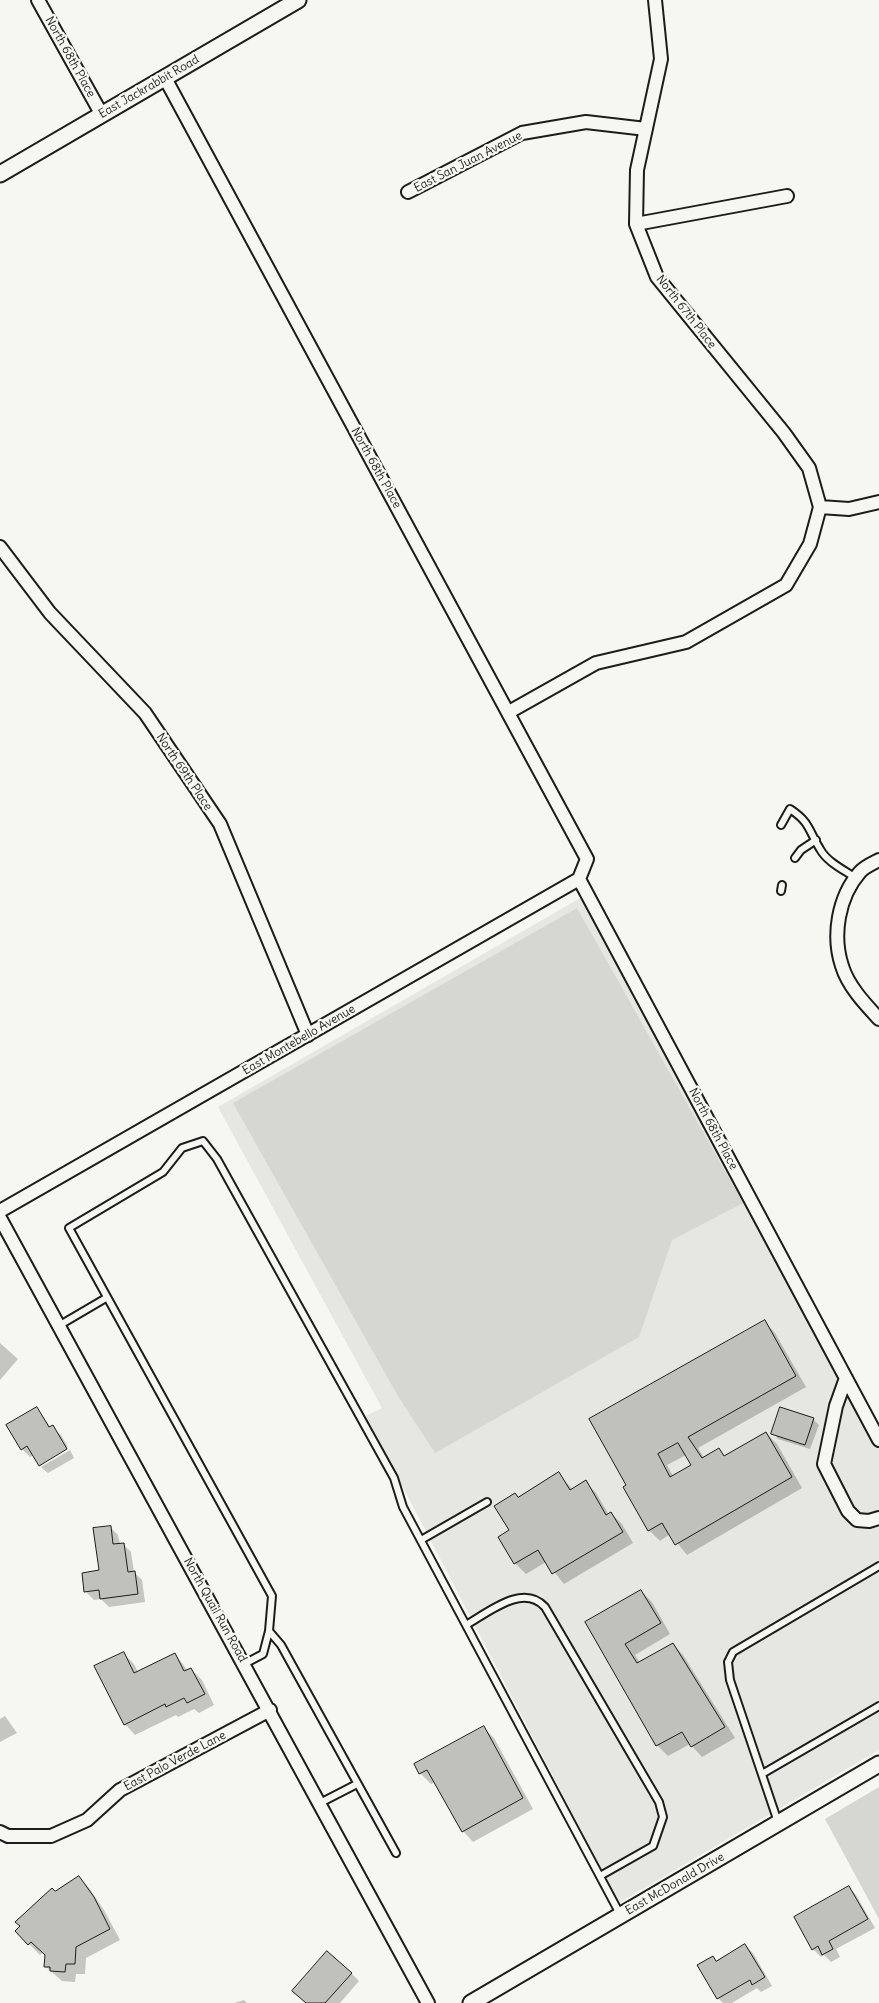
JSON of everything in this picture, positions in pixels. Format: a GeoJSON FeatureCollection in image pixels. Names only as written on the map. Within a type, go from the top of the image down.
{"type":"FeatureCollection","features":[{"type":"Feature","properties":{"kind":"street","name":"North 68th Place"},"geometry":{"type":"LineString","coordinates":[[38,0],[102,115]]}},
{"type":"Feature","properties":{"kind":"street","name":"East Jackrabbit Road"},"geometry":{"type":"LineString","coordinates":[[0,174],[298,0]]}},
{"type":"Feature","properties":{"kind":"street","name":"North 67th Place"},"geometry":{"type":"LineString","coordinates":[[655,0],[661,59],[637,170],[636,224],[657,277],[784,432],[809,468],[820,507]]}},
{"type":"Feature","properties":{"kind":"street","name":"North 68th Place"},"geometry":{"type":"LineString","coordinates":[[165,78],[587,859],[580,879],[879,1440]]}},
{"type":"Feature","properties":{"kind":"street","name":"East San Juan Avenue"},"geometry":{"type":"LineString","coordinates":[[408,192],[522,133],[586,122],[646,129]]}},
{"type":"Feature","properties":{"kind":"street"},"geometry":{"type":"LineString","coordinates":[[636,224],[787,196]]}},
{"type":"Feature","properties":{"kind":"street"},"geometry":{"type":"LineString","coordinates":[[509,712],[596,663],[686,642],[786,585],[810,544],[820,507],[849,509],[879,502]]}},
{"type":"Feature","properties":{"kind":"street","name":"North 69th Place"},"geometry":{"type":"LineString","coordinates":[[0,547],[50,613],[145,713],[220,824],[308,1035]]}},
{"type":"Feature","properties":{"kind":"street"},"geometry":{"type":"LineString","coordinates":[[879,860],[860,871],[843,902],[836,929],[842,967],[853,989],[879,1019]]}},
{"type":"Feature","properties":{"kind":"street","name":"East Montebello Avenue"},"geometry":{"type":"LineString","coordinates":[[0,1210],[580,879]]}},
{"type":"Feature","properties":{"kind":"street","name":"North Quail Run Road"},"geometry":{"type":"LineString","coordinates":[[0,1218],[270,1710],[428,2003]]}},
{"type":"Feature","properties":{"kind":"street"},"geometry":{"type":"LineString","coordinates":[[846,1378],[836,1406],[824,1464],[848,1511],[857,1520],[870,1521],[879,1518]]}},
{"type":"Feature","properties":{"kind":"street","name":"East Palo Verde Lane"},"geometry":{"type":"LineString","coordinates":[[0,1832],[8,1836],[51,1836],[87,1820],[120,1790],[270,1710]]}},
{"type":"Feature","properties":{"kind":"street","name":"East McDonald Drive"},"geometry":{"type":"LineString","coordinates":[[471,2003],[879,1764]]}},
{"type":"Feature","properties":{"kind":"lane"},"geometry":{"type":"LineString","coordinates":[[782,825],[790,809],[803,818],[820,850],[830,861],[856,878]]}},
{"type":"Feature","properties":{"kind":"lane"},"geometry":{"type":"LineString","coordinates":[[795,858],[801,850],[816,840]]}},
{"type":"Feature","properties":{"kind":"lane"},"geometry":{"type":"LineString","coordinates":[[244,1664],[264,1654],[269,1631],[272,1596],[69,1228],[163,1172],[182,1148],[203,1141],[217,1159],[394,1478],[403,1507],[621,1915]]}},
{"type":"Feature","properties":{"kind":"lane"},"geometry":{"type":"LineString","coordinates":[[60,1326],[106,1298]]}},
{"type":"Feature","properties":{"kind":"lane"},"geometry":{"type":"LineString","coordinates":[[421,1540],[487,1502]]}},
{"type":"Feature","properties":{"kind":"lane"},"geometry":{"type":"LineString","coordinates":[[778,1823],[730,1680],[728,1662],[733,1652],[879,1566]]}},
{"type":"Feature","properties":{"kind":"lane"},"geometry":{"type":"LineString","coordinates":[[466,1625],[522,1596],[537,1599],[545,1607],[659,1802],[663,1817],[653,1846],[600,1876]]}},
{"type":"Feature","properties":{"kind":"lane"},"geometry":{"type":"LineString","coordinates":[[269,1631],[281,1645],[396,1853]]}},
{"type":"Feature","properties":{"kind":"lane"},"geometry":{"type":"LineString","coordinates":[[762,1774],[879,1706]]}},
{"type":"Feature","properties":{"kind":"lane"},"geometry":{"type":"LineString","coordinates":[[320,1804],[357,1784]]}},
{"type":"Feature","properties":{"kind":"shaded area"},"geometry":{"type":"Polygon","coordinates":[[[582,897],[879,1446],[879,1750],[619,1903],[366,1416],[382,1408],[218,1107],[582,897]]]}},
{"type":"Feature","properties":{"kind":"shaded area"},"geometry":{"type":"Polygon","coordinates":[[[577,908],[743,1203],[672,1240],[639,1337],[435,1453],[398,1396],[233,1103],[577,908]]]}},
{"type":"Feature","properties":{"kind":"shaded area"},"geometry":{"type":"Polygon","coordinates":[[[879,1787],[879,1919],[825,1819],[879,1787]]]}},
{"type":"Feature","properties":{"kind":"building"},"geometry":{"type":"Polygon","coordinates":[[[765,1320],[796,1376],[688,1437],[702,1458],[719,1448],[724,1456],[766,1432],[792,1477],[675,1545],[662,1523],[648,1531],[623,1487],[626,1485],[589,1419],[765,1320]],[[678,1443],[658,1454],[670,1477],[691,1465],[678,1443]]]}},
{"type":"Feature","properties":{"kind":"building"},"geometry":{"type":"Polygon","coordinates":[[[37,1407],[49,1427],[53,1425],[67,1449],[39,1466],[27,1446],[21,1450],[6,1425],[37,1407]]]}},
{"type":"Feature","properties":{"kind":"building"},"geometry":{"type":"Polygon","coordinates":[[[780,1407],[814,1418],[805,1445],[771,1434],[780,1407]]]}},
{"type":"Feature","properties":{"kind":"building"},"geometry":{"type":"Polygon","coordinates":[[[559,1472],[570,1490],[586,1480],[606,1515],[611,1512],[623,1532],[552,1574],[538,1550],[514,1564],[498,1537],[509,1530],[494,1506],[515,1493],[518,1497],[559,1472]]]}},
{"type":"Feature","properties":{"kind":"building"},"geometry":{"type":"Polygon","coordinates":[[[111,1526],[113,1544],[124,1543],[128,1572],[135,1571],[138,1594],[100,1599],[99,1590],[84,1592],[82,1573],[99,1570],[93,1528],[111,1526]]]}},
{"type":"Feature","properties":{"kind":"building"},"geometry":{"type":"Polygon","coordinates":[[[641,1590],[661,1623],[625,1644],[637,1663],[673,1643],[725,1727],[691,1747],[682,1732],[656,1746],[585,1622],[641,1590]]]}},
{"type":"Feature","properties":{"kind":"building"},"geometry":{"type":"Polygon","coordinates":[[[124,1652],[134,1673],[175,1653],[184,1671],[191,1668],[205,1694],[187,1703],[184,1698],[166,1707],[165,1704],[124,1725],[94,1666],[124,1652]]]}},
{"type":"Feature","properties":{"kind":"building"},"geometry":{"type":"Polygon","coordinates":[[[484,1726],[523,1798],[462,1832],[427,1770],[419,1774],[414,1764],[484,1726]]]}},
{"type":"Feature","properties":{"kind":"building"},"geometry":{"type":"Polygon","coordinates":[[[79,1876],[94,1897],[110,1929],[76,1947],[75,1964],[66,1964],[65,1972],[50,1971],[50,1967],[44,1967],[45,1955],[31,1942],[28,1945],[15,1931],[20,1926],[15,1922],[52,1888],[55,1891],[79,1876]]]}},
{"type":"Feature","properties":{"kind":"building"},"geometry":{"type":"Polygon","coordinates":[[[849,1886],[868,1919],[829,1941],[833,1949],[822,1955],[818,1946],[812,1950],[794,1917],[849,1886]]]}},
{"type":"Feature","properties":{"kind":"building"},"geometry":{"type":"Polygon","coordinates":[[[745,1944],[765,1977],[752,1985],[750,1980],[717,1999],[697,1965],[713,1956],[716,1961],[745,1944]]]}},
{"type":"Feature","properties":{"kind":"building"},"geometry":{"type":"Polygon","coordinates":[[[327,1951],[352,1973],[325,2003],[306,2003],[292,1991],[327,1951]]]}}]}
